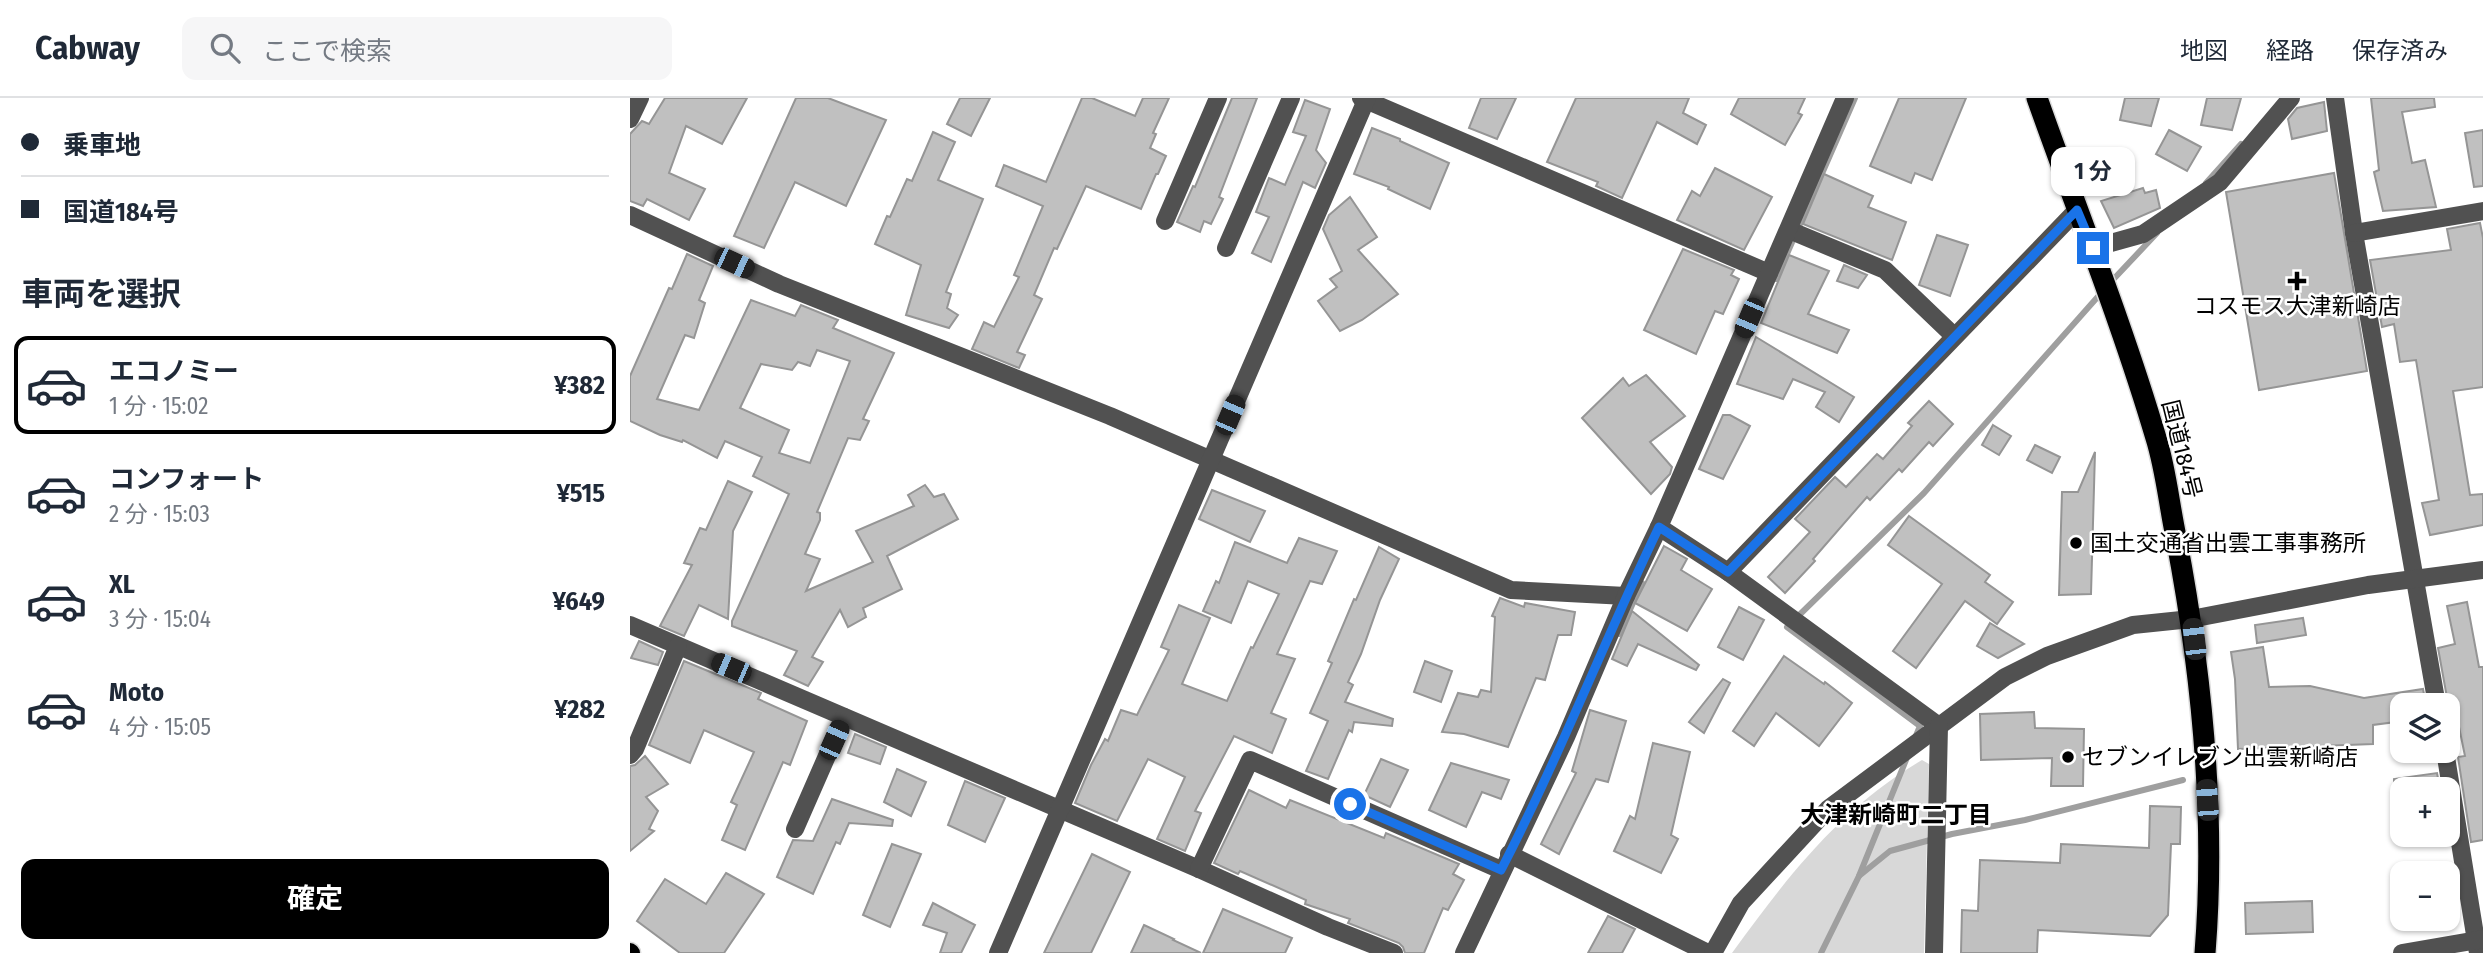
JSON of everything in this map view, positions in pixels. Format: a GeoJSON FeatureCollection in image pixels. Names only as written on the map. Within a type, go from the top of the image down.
{"type":"FeatureCollection","features":[{"type":"Feature","properties":{"kind":"highway","name":"国道184号"},"geometry":{"type":"LineString","coordinates":[[2037,98],[2093,248],[2157,440],[2192,619],[2199,678],[2207,800],[2209,904],[2205,953]]}},
{"type":"Feature","properties":{"kind":"street"},"geometry":{"type":"LineString","coordinates":[[630,119],[640,98]]}},
{"type":"Feature","properties":{"kind":"street"},"geometry":{"type":"LineString","coordinates":[[1165,221],[1218,98]]}},
{"type":"Feature","properties":{"kind":"street"},"geometry":{"type":"LineString","coordinates":[[1226,248],[1291,98]]}},
{"type":"Feature","properties":{"kind":"street"},"geometry":{"type":"LineString","coordinates":[[1464,953],[1566,737],[1845,98]]}},
{"type":"Feature","properties":{"kind":"street"},"geometry":{"type":"LineString","coordinates":[[2093,248],[2143,234],[2220,182],[2291,98]]}},
{"type":"Feature","properties":{"kind":"street"},"geometry":{"type":"LineString","coordinates":[[2335,98],[2354,233],[2435,693]]}},
{"type":"Feature","properties":{"kind":"street"},"geometry":{"type":"LineString","coordinates":[[998,953],[1365,99],[1769,273]]}},
{"type":"Feature","properties":{"kind":"street"},"geometry":{"type":"LineString","coordinates":[[1728,572],[2077,210]]}},
{"type":"Feature","properties":{"kind":"street"},"geometry":{"type":"LineString","coordinates":[[2354,233],[2483,211]]}},
{"type":"Feature","properties":{"kind":"street"},"geometry":{"type":"LineString","coordinates":[[630,215],[779,284],[1110,416],[1511,590],[1626,596]]}},
{"type":"Feature","properties":{"kind":"street"},"geometry":{"type":"LineString","coordinates":[[1788,230],[1885,270],[1954,336]]}},
{"type":"Feature","properties":{"kind":"street"},"geometry":{"type":"LineString","coordinates":[[1659,527],[1728,572],[1939,726]]}},
{"type":"Feature","properties":{"kind":"street"},"geometry":{"type":"LineString","coordinates":[[1199,869],[1250,760],[1505,862],[1711,953],[1741,903],[1828,808],[2005,677],[2047,656],[2133,625],[2192,619],[2368,585],[2483,570]]}},
{"type":"Feature","properties":{"kind":"street"},"geometry":{"type":"LineString","coordinates":[[630,625],[1328,927],[1394,953]]}},
{"type":"Feature","properties":{"kind":"street"},"geometry":{"type":"LineString","coordinates":[[630,755],[635,749],[678,646]]}},
{"type":"Feature","properties":{"kind":"street"},"geometry":{"type":"LineString","coordinates":[[795,829],[844,717]]}},
{"type":"Feature","properties":{"kind":"street"},"geometry":{"type":"LineString","coordinates":[[1934,953],[1939,726]]}},
{"type":"Feature","properties":{"kind":"street"},"geometry":{"type":"LineString","coordinates":[[2402,953],[2479,944],[2447,763]]}},
{"type":"Feature","properties":{"kind":"shaded area"},"geometry":{"type":"Polygon","coordinates":[[[1922,760],[1929,764],[1924,953],[1732,953],[1795,871],[1840,822],[1892,779],[1922,760]]]}},
{"type":"Feature","properties":{"kind":"building"},"geometry":{"type":"Polygon","coordinates":[[[665,98],[747,98],[722,144],[686,126],[669,173],[705,189],[689,220],[647,199],[643,206],[630,201],[630,134],[642,121],[649,124],[665,98]]]}},
{"type":"Feature","properties":{"kind":"building"},"geometry":{"type":"Polygon","coordinates":[[[796,98],[828,98],[886,120],[846,206],[795,182],[764,248],[734,236],[796,98]]]}},
{"type":"Feature","properties":{"kind":"building"},"geometry":{"type":"Polygon","coordinates":[[[960,98],[990,98],[971,136],[947,124],[960,98]]]}},
{"type":"Feature","properties":{"kind":"building"},"geometry":{"type":"Polygon","coordinates":[[[1082,98],[1092,98],[1135,116],[1143,98],[1169,98],[1153,133],[1156,134],[1150,148],[1166,156],[1141,209],[1086,186],[1057,249],[1054,248],[1034,295],[1042,299],[1017,352],[1025,355],[1019,368],[972,349],[984,322],[994,327],[1019,277],[1014,275],[1043,206],[996,186],[1004,165],[1046,182],[1082,98]]]}},
{"type":"Feature","properties":{"kind":"building"},"geometry":{"type":"Polygon","coordinates":[[[1232,98],[1257,98],[1219,197],[1223,199],[1211,224],[1204,221],[1200,232],[1177,222],[1193,186],[1195,187],[1232,98]]]}},
{"type":"Feature","properties":{"kind":"building"},"geometry":{"type":"Polygon","coordinates":[[[1481,98],[1516,98],[1497,139],[1469,128],[1481,98]]]}},
{"type":"Feature","properties":{"kind":"building"},"geometry":{"type":"Polygon","coordinates":[[[1576,98],[1689,98],[1683,113],[1706,125],[1697,144],[1657,122],[1622,198],[1596,186],[1598,182],[1547,162],[1576,98]]]}},
{"type":"Feature","properties":{"kind":"building"},"geometry":{"type":"Polygon","coordinates":[[[1739,98],[1805,98],[1798,113],[1802,115],[1785,145],[1731,114],[1739,98]]]}},
{"type":"Feature","properties":{"kind":"building"},"geometry":{"type":"Polygon","coordinates":[[[1899,98],[1966,98],[1932,180],[1915,173],[1911,183],[1870,166],[1899,98]]]}},
{"type":"Feature","properties":{"kind":"building"},"geometry":{"type":"Polygon","coordinates":[[[2125,98],[2159,98],[2151,126],[2120,120],[2125,98]]]}},
{"type":"Feature","properties":{"kind":"building"},"geometry":{"type":"Polygon","coordinates":[[[2207,98],[2241,98],[2232,130],[2201,125],[2207,98]]]}},
{"type":"Feature","properties":{"kind":"building"},"geometry":{"type":"Polygon","coordinates":[[[2371,98],[2434,98],[2435,107],[2402,112],[2412,163],[2425,160],[2436,207],[2383,211],[2374,172],[2379,170],[2371,98]]]}},
{"type":"Feature","properties":{"kind":"building"},"geometry":{"type":"Polygon","coordinates":[[[1305,100],[1330,109],[1316,150],[1326,163],[1315,188],[1303,182],[1271,262],[1252,253],[1269,217],[1256,212],[1269,178],[1285,185],[1306,136],[1293,132],[1305,100]]]}},
{"type":"Feature","properties":{"kind":"building"},"geometry":{"type":"Polygon","coordinates":[[[2324,102],[2327,131],[2292,139],[2288,119],[2297,108],[2324,102]]]}},
{"type":"Feature","properties":{"kind":"building"},"geometry":{"type":"Polygon","coordinates":[[[1372,128],[1449,163],[1430,209],[1388,189],[1389,187],[1354,174],[1372,128]]]}},
{"type":"Feature","properties":{"kind":"building"},"geometry":{"type":"Polygon","coordinates":[[[2169,130],[2201,147],[2187,171],[2156,154],[2169,130]]]}},
{"type":"Feature","properties":{"kind":"building"},"geometry":{"type":"Polygon","coordinates":[[[2483,130],[2483,186],[2474,187],[2465,133],[2483,130]]]}},
{"type":"Feature","properties":{"kind":"building"},"geometry":{"type":"Polygon","coordinates":[[[933,132],[955,142],[938,180],[983,199],[946,292],[951,294],[947,308],[958,315],[949,328],[906,315],[921,265],[875,244],[907,179],[912,181],[933,132]]]}},
{"type":"Feature","properties":{"kind":"building"},"geometry":{"type":"Polygon","coordinates":[[[1715,168],[1772,197],[1744,250],[1677,220],[1692,191],[1700,196],[1715,168]]]}},
{"type":"Feature","properties":{"kind":"building","name":"コスモス大津新崎店"},"geometry":{"type":"Polygon","coordinates":[[[2334,173],[2367,371],[2259,390],[2226,192],[2334,173]]]}},
{"type":"Feature","properties":{"kind":"building"},"geometry":{"type":"Polygon","coordinates":[[[1824,174],[1873,196],[1868,207],[1906,222],[1892,260],[1803,224],[1824,174]]]}},
{"type":"Feature","properties":{"kind":"building"},"geometry":{"type":"Polygon","coordinates":[[[2143,188],[2145,193],[2156,190],[2160,208],[2114,228],[2101,201],[2143,188]]]}},
{"type":"Feature","properties":{"kind":"building"},"geometry":{"type":"Polygon","coordinates":[[[1350,197],[1377,237],[1358,250],[1398,294],[1362,320],[1340,331],[1318,301],[1337,287],[1330,279],[1342,271],[1323,229],[1329,215],[1350,197]]]}},
{"type":"Feature","properties":{"kind":"building"},"geometry":{"type":"Polygon","coordinates":[[[2480,223],[2483,238],[2483,387],[2453,391],[2470,495],[2483,494],[2483,525],[2430,535],[2422,503],[2439,500],[2416,360],[2400,362],[2394,324],[2382,327],[2370,260],[2451,250],[2447,229],[2480,223]]]}},
{"type":"Feature","properties":{"kind":"building"},"geometry":{"type":"Polygon","coordinates":[[[1937,235],[1968,245],[1950,296],[1919,285],[1937,235]]]}},
{"type":"Feature","properties":{"kind":"building"},"geometry":{"type":"Polygon","coordinates":[[[1683,249],[1734,270],[1731,275],[1739,279],[1723,314],[1715,311],[1696,354],[1644,330],[1683,249]]]}},
{"type":"Feature","properties":{"kind":"building"},"geometry":{"type":"Polygon","coordinates":[[[687,254],[713,266],[699,300],[705,303],[694,338],[685,335],[657,399],[699,410],[751,300],[795,316],[801,305],[838,320],[833,328],[894,353],[863,419],[869,421],[860,440],[848,438],[817,512],[820,513],[820,520],[805,554],[820,559],[806,591],[873,562],[856,531],[914,506],[908,495],[925,485],[934,497],[944,494],[958,519],[887,556],[902,589],[863,608],[866,617],[848,627],[840,610],[812,657],[823,662],[808,686],[784,675],[797,651],[732,626],[789,494],[753,476],[762,457],[725,441],[717,458],[683,440],[682,442],[660,435],[630,421],[630,376],[669,288],[672,289],[687,254]],[[817,350],[810,366],[798,362],[792,370],[761,364],[740,408],[789,430],[779,453],[810,463],[850,361],[817,350]]]}},
{"type":"Feature","properties":{"kind":"building"},"geometry":{"type":"Polygon","coordinates":[[[1789,255],[1829,271],[1808,314],[1849,330],[1837,353],[1761,323],[1789,255]]]}},
{"type":"Feature","properties":{"kind":"building"},"geometry":{"type":"Polygon","coordinates":[[[1844,265],[1867,275],[1858,288],[1837,281],[1844,265]]]}},
{"type":"Feature","properties":{"kind":"building"},"geometry":{"type":"Polygon","coordinates":[[[1756,337],[1854,397],[1839,422],[1816,407],[1825,392],[1793,379],[1783,399],[1737,384],[1756,337]]]}},
{"type":"Feature","properties":{"kind":"building"},"geometry":{"type":"Polygon","coordinates":[[[1646,375],[1685,416],[1650,442],[1672,467],[1670,474],[1651,494],[1582,418],[1623,378],[1629,386],[1646,375]]]}},
{"type":"Feature","properties":{"kind":"building"},"geometry":{"type":"Polygon","coordinates":[[[1929,401],[1953,424],[1933,446],[1929,442],[1902,472],[1899,469],[1870,500],[1867,497],[1785,593],[1768,577],[1810,532],[1795,519],[1835,477],[1846,487],[1877,454],[1883,459],[1912,426],[1908,423],[1929,401]]]}},
{"type":"Feature","properties":{"kind":"building"},"geometry":{"type":"Polygon","coordinates":[[[1723,415],[1730,415],[1750,426],[1723,479],[1699,469],[1723,415]]]}},
{"type":"Feature","properties":{"kind":"building"},"geometry":{"type":"Polygon","coordinates":[[[1993,425],[2011,436],[1999,455],[1982,445],[1993,425]]]}},
{"type":"Feature","properties":{"kind":"building"},"geometry":{"type":"Polygon","coordinates":[[[2035,445],[2060,457],[2052,473],[2027,460],[2035,445]]]}},
{"type":"Feature","properties":{"kind":"building","name":"国土交通省出雲工事事務所"},"geometry":{"type":"Polygon","coordinates":[[[2095,452],[2091,594],[2059,595],[2062,492],[2078,492],[2095,452]]]}},
{"type":"Feature","properties":{"kind":"building"},"geometry":{"type":"Polygon","coordinates":[[[728,481],[752,492],[733,531],[728,619],[699,605],[684,636],[660,626],[692,565],[684,563],[700,528],[706,530],[728,481]]]}},
{"type":"Feature","properties":{"kind":"building"},"geometry":{"type":"Polygon","coordinates":[[[1212,490],[1265,511],[1250,542],[1199,519],[1212,490]]]}},
{"type":"Feature","properties":{"kind":"building"},"geometry":{"type":"Polygon","coordinates":[[[1909,516],[1990,575],[1985,582],[2013,602],[1997,624],[1965,601],[1916,668],[1893,651],[1942,584],[1888,545],[1909,516]]]}},
{"type":"Feature","properties":{"kind":"building"},"geometry":{"type":"Polygon","coordinates":[[[1299,538],[1337,551],[1322,584],[1310,581],[1277,654],[1295,659],[1271,713],[1286,719],[1272,753],[1234,736],[1195,811],[1201,813],[1185,851],[1157,839],[1185,777],[1148,759],[1117,821],[1075,803],[1091,765],[1105,739],[1108,741],[1121,710],[1137,715],[1169,650],[1161,647],[1179,605],[1210,618],[1182,684],[1227,701],[1279,594],[1248,581],[1231,623],[1203,611],[1216,581],[1219,583],[1235,542],[1287,563],[1299,538]]]}},
{"type":"Feature","properties":{"kind":"building"},"geometry":{"type":"Polygon","coordinates":[[[1664,546],[1687,559],[1681,570],[1712,589],[1687,631],[1635,603],[1664,546]]]}},
{"type":"Feature","properties":{"kind":"building"},"geometry":{"type":"Polygon","coordinates":[[[1379,547],[1399,559],[1348,682],[1353,685],[1345,702],[1393,719],[1392,726],[1354,722],[1352,732],[1349,730],[1328,779],[1306,771],[1328,721],[1310,713],[1332,663],[1328,661],[1379,547]]]}},
{"type":"Feature","properties":{"kind":"building"},"geometry":{"type":"Polygon","coordinates":[[[1500,598],[1524,607],[1525,603],[1575,612],[1571,635],[1558,635],[1545,680],[1536,678],[1508,747],[1464,734],[1442,732],[1458,693],[1478,697],[1481,690],[1491,692],[1495,617],[1492,616],[1500,598]]]}},
{"type":"Feature","properties":{"kind":"building"},"geometry":{"type":"Polygon","coordinates":[[[2467,602],[2479,667],[2483,667],[2483,840],[2471,842],[2459,763],[2460,757],[2465,756],[2460,732],[2460,693],[2446,693],[2438,648],[2455,644],[2447,606],[2467,602]]]}},
{"type":"Feature","properties":{"kind":"building"},"geometry":{"type":"Polygon","coordinates":[[[1739,607],[1764,620],[1743,660],[1718,647],[1739,607]]]}},
{"type":"Feature","properties":{"kind":"building"},"geometry":{"type":"Polygon","coordinates":[[[1632,611],[1699,665],[1696,670],[1638,644],[1627,666],[1612,659],[1632,611]]]}},
{"type":"Feature","properties":{"kind":"building"},"geometry":{"type":"Polygon","coordinates":[[[2303,618],[2306,635],[2257,643],[2255,625],[2303,618]]]}},
{"type":"Feature","properties":{"kind":"building"},"geometry":{"type":"Polygon","coordinates":[[[1990,623],[2024,644],[1998,658],[1977,646],[1990,623]]]}},
{"type":"Feature","properties":{"kind":"building"},"geometry":{"type":"Polygon","coordinates":[[[639,641],[663,652],[658,665],[631,658],[639,641]]]}},
{"type":"Feature","properties":{"kind":"building"},"geometry":{"type":"Polygon","coordinates":[[[2263,647],[2269,687],[2310,686],[2364,698],[2390,694],[2390,723],[2373,725],[2373,744],[2238,749],[2231,652],[2263,647]]]}},
{"type":"Feature","properties":{"kind":"building"},"geometry":{"type":"Polygon","coordinates":[[[1784,656],[1852,703],[1819,746],[1776,713],[1754,746],[1733,731],[1784,656]]]}},
{"type":"Feature","properties":{"kind":"building"},"geometry":{"type":"Polygon","coordinates":[[[684,661],[761,693],[758,699],[807,721],[790,765],[783,762],[745,850],[722,840],[737,805],[731,802],[754,752],[704,730],[690,763],[649,745],[684,661]]]}},
{"type":"Feature","properties":{"kind":"building"},"geometry":{"type":"Polygon","coordinates":[[[1425,661],[1452,671],[1441,702],[1414,692],[1425,661]]]}},
{"type":"Feature","properties":{"kind":"building"},"geometry":{"type":"Polygon","coordinates":[[[1723,679],[1730,683],[1704,733],[1689,722],[1723,679]]]}},
{"type":"Feature","properties":{"kind":"building"},"geometry":{"type":"Polygon","coordinates":[[[2423,689],[2424,693],[2397,693],[2423,689]]]}},
{"type":"Feature","properties":{"kind":"building"},"geometry":{"type":"Polygon","coordinates":[[[1590,710],[1626,721],[1608,782],[1596,779],[1559,854],[1541,844],[1576,773],[1572,771],[1590,710]]]}},
{"type":"Feature","properties":{"kind":"building"},"geometry":{"type":"Polygon","coordinates":[[[2034,712],[2035,728],[2084,729],[2083,786],[2051,786],[2052,758],[1981,760],[1980,714],[2034,712]]]}},
{"type":"Feature","properties":{"kind":"building"},"geometry":{"type":"Polygon","coordinates":[[[855,734],[886,747],[880,764],[848,753],[855,734]]]}},
{"type":"Feature","properties":{"kind":"building"},"geometry":{"type":"Polygon","coordinates":[[[1653,743],[1690,752],[1671,835],[1678,839],[1661,873],[1614,851],[1630,816],[1635,819],[1653,743]]]}},
{"type":"Feature","properties":{"kind":"building"},"geometry":{"type":"Polygon","coordinates":[[[645,756],[668,784],[646,797],[658,811],[649,829],[654,831],[630,851],[630,766],[645,756]]]}},
{"type":"Feature","properties":{"kind":"building"},"geometry":{"type":"Polygon","coordinates":[[[1381,759],[1408,770],[1390,807],[1364,795],[1381,759]]]}},
{"type":"Feature","properties":{"kind":"building"},"geometry":{"type":"Polygon","coordinates":[[[1451,763],[1509,780],[1501,799],[1482,792],[1466,827],[1429,810],[1451,763]]]}},
{"type":"Feature","properties":{"kind":"building"},"geometry":{"type":"Polygon","coordinates":[[[897,769],[926,782],[911,816],[884,802],[897,769]]]}},
{"type":"Feature","properties":{"kind":"building"},"geometry":{"type":"Polygon","coordinates":[[[2437,773],[2438,777],[2408,777],[2437,773]]]}},
{"type":"Feature","properties":{"kind":"building"},"geometry":{"type":"Polygon","coordinates":[[[965,781],[1005,798],[985,842],[948,825],[965,781]]]}},
{"type":"Feature","properties":{"kind":"building"},"geometry":{"type":"Polygon","coordinates":[[[1249,790],[1286,808],[1290,800],[1384,838],[1386,833],[1459,864],[1453,874],[1464,880],[1448,910],[1443,908],[1424,953],[1405,953],[1399,943],[1348,923],[1350,919],[1305,904],[1306,900],[1240,871],[1238,874],[1214,863],[1249,790]]]}},
{"type":"Feature","properties":{"kind":"building"},"geometry":{"type":"Polygon","coordinates":[[[832,799],[893,820],[892,826],[849,823],[840,844],[836,842],[813,894],[777,877],[793,840],[813,841],[832,799]]]}},
{"type":"Feature","properties":{"kind":"building"},"geometry":{"type":"Polygon","coordinates":[[[2150,806],[2181,807],[2180,844],[2171,844],[2168,915],[2150,936],[2038,930],[2037,953],[1961,953],[1962,910],[1978,911],[1980,860],[2060,863],[2061,844],[2149,848],[2150,806]]]}},
{"type":"Feature","properties":{"kind":"building"},"geometry":{"type":"Polygon","coordinates":[[[892,844],[921,854],[890,927],[863,915],[892,844]]]}},
{"type":"Feature","properties":{"kind":"building"},"geometry":{"type":"Polygon","coordinates":[[[1092,854],[1130,872],[1091,953],[1044,953],[1092,854]]]}},
{"type":"Feature","properties":{"kind":"building"},"geometry":{"type":"Polygon","coordinates":[[[726,873],[764,894],[724,953],[680,953],[637,921],[665,879],[706,904],[726,873]]]}},
{"type":"Feature","properties":{"kind":"building"},"geometry":{"type":"Polygon","coordinates":[[[2312,901],[2313,932],[2246,934],[2245,903],[2312,901]]]}},
{"type":"Feature","properties":{"kind":"building"},"geometry":{"type":"Polygon","coordinates":[[[933,903],[975,925],[961,953],[940,953],[947,933],[923,925],[933,903]]]}},
{"type":"Feature","properties":{"kind":"building"},"geometry":{"type":"Polygon","coordinates":[[[1223,909],[1292,938],[1285,953],[1203,953],[1223,909]]]}},
{"type":"Feature","properties":{"kind":"building"},"geometry":{"type":"Polygon","coordinates":[[[1608,916],[1635,929],[1622,953],[1588,953],[1608,916]]]}},
{"type":"Feature","properties":{"kind":"building"},"geometry":{"type":"Polygon","coordinates":[[[1144,925],[1173,940],[1201,953],[1131,953],[1144,925]]]}},
{"type":"Feature","properties":{"kind":"waterway"},"geometry":{"type":"LineString","coordinates":[[1776,279],[1855,98]]}},
{"type":"Feature","properties":{"kind":"waterway"},"geometry":{"type":"LineString","coordinates":[[2206,183],[2241,144]]}},
{"type":"Feature","properties":{"kind":"waterway"},"geometry":{"type":"LineString","coordinates":[[2109,284],[2157,233]]}},
{"type":"Feature","properties":{"kind":"waterway"},"geometry":{"type":"LineString","coordinates":[[1915,738],[1920,726],[1787,627],[1924,493],[2102,292]]}},
{"type":"Feature","properties":{"kind":"waterway"},"geometry":{"type":"LineString","coordinates":[[1619,634],[1642,583]]}},
{"type":"Feature","properties":{"kind":"waterway"},"geometry":{"type":"LineString","coordinates":[[1859,876],[1908,755]]}},
{"type":"Feature","properties":{"kind":"waterway"},"geometry":{"type":"LineString","coordinates":[[1821,953],[1859,876],[1890,851],[2183,780]]}},
{"type":"Feature","properties":{"kind":"place","name":"コスモス大津新崎店"},"geometry":{"type":"Point","coordinates":[2297,281]}},
{"type":"Feature","properties":{"kind":"place","name":"国土交通省出雲工事事務所"},"geometry":{"type":"Point","coordinates":[2076,543]}},
{"type":"Feature","properties":{"kind":"place","name":"セブンイレブン出雲新崎店"},"geometry":{"type":"Point","coordinates":[2068,757]}},
{"type":"Feature","properties":{"kind":"district","name":"大津新崎町二丁目"},"geometry":{"type":"Point","coordinates":[1896,815]}},
{"type":"Feature","properties":{"kind":"route"},"geometry":{"type":"LineString","coordinates":[[1350,804],[1501,870],[1566,737],[1626,596],[1659,527],[1728,572],[2077,210],[2093,248]]}}]}
